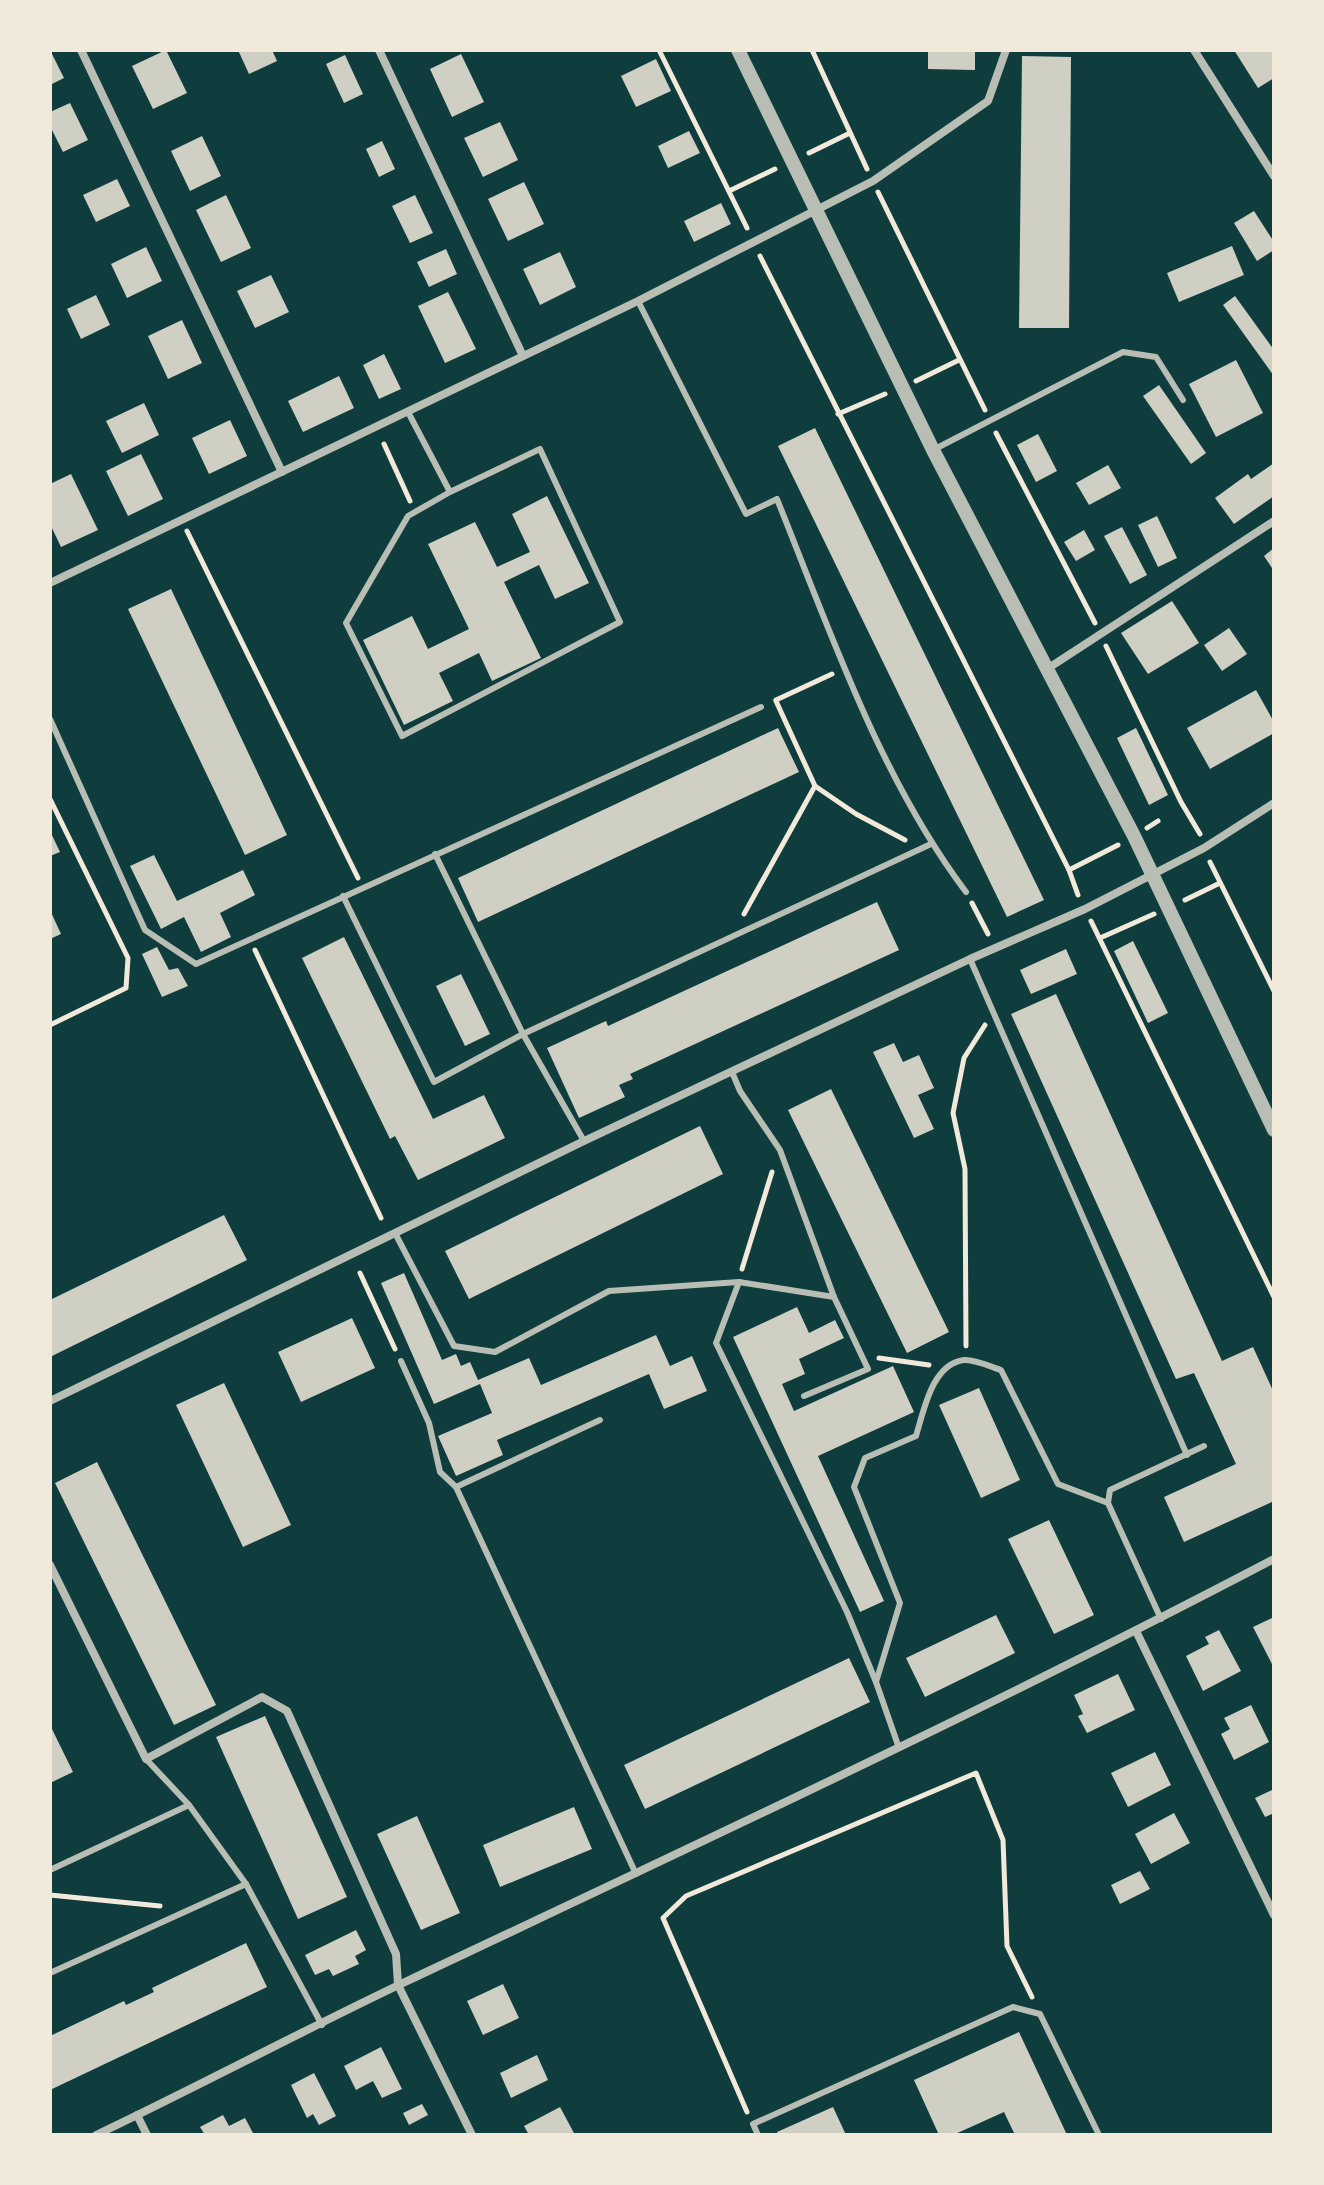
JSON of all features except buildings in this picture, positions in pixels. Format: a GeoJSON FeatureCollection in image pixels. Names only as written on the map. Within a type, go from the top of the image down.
{"type":"FeatureCollection","features":[{"type":"Feature","properties":{"kind":"street"},"geometry":{"type":"LineString","coordinates":[[81,50],[282,472]]}},
{"type":"Feature","properties":{"kind":"street"},"geometry":{"type":"LineString","coordinates":[[379,50],[523,356]]}},
{"type":"Feature","properties":{"kind":"street"},"geometry":{"type":"LineString","coordinates":[[738,50],[933,450],[1134,836],[1274,1130]]}},
{"type":"Feature","properties":{"kind":"street"},"geometry":{"type":"LineString","coordinates":[[50,583],[638,301],[873,181],[988,101],[1006,50]]}},
{"type":"Feature","properties":{"kind":"street"},"geometry":{"type":"LineString","coordinates":[[1194,50],[1274,176]]}},
{"type":"Feature","properties":{"kind":"street"},"geometry":{"type":"LineString","coordinates":[[1047,669],[1274,521]]}},
{"type":"Feature","properties":{"kind":"street"},"geometry":{"type":"LineString","coordinates":[[50,1401],[584,1141],[970,959],[1085,909],[1204,848],[1274,803]]}},
{"type":"Feature","properties":{"kind":"street"},"geometry":{"type":"LineString","coordinates":[[96,2135],[398,1985],[899,1748],[1161,1619],[1274,1559]]}},
{"type":"Feature","properties":{"kind":"street"},"geometry":{"type":"LineString","coordinates":[[50,1565],[146,1759],[262,1697],[287,1711],[396,1954],[398,1985],[472,2135]]}},
{"type":"Feature","properties":{"kind":"street"},"geometry":{"type":"LineString","coordinates":[[1136,1631],[1274,1915]]}},
{"type":"Feature","properties":{"kind":"street"},"geometry":{"type":"LineString","coordinates":[[137,2115],[147,2135]]}},
{"type":"Feature","properties":{"kind":"lane"},"geometry":{"type":"LineString","coordinates":[[638,301],[746,514],[777,499],[845,669],[931,844],[966,892]]}},
{"type":"Feature","properties":{"kind":"lane"},"geometry":{"type":"LineString","coordinates":[[933,450],[1123,352],[1156,357],[1183,400]]}},
{"type":"Feature","properties":{"kind":"lane"},"geometry":{"type":"LineString","coordinates":[[408,412],[450,492]]}},
{"type":"Feature","properties":{"kind":"lane"},"geometry":{"type":"LineString","coordinates":[[540,449],[620,622],[402,736],[346,623],[408,516],[450,492],[540,449]]}},
{"type":"Feature","properties":{"kind":"lane"},"geometry":{"type":"LineString","coordinates":[[50,719],[145,930],[196,964],[761,707]]}},
{"type":"Feature","properties":{"kind":"lane"},"geometry":{"type":"LineString","coordinates":[[343,896],[434,1082],[523,1034],[931,844]]}},
{"type":"Feature","properties":{"kind":"lane"},"geometry":{"type":"LineString","coordinates":[[435,854],[523,1034],[584,1141]]}},
{"type":"Feature","properties":{"kind":"lane"},"geometry":{"type":"LineString","coordinates":[[970,959],[1187,1455]]}},
{"type":"Feature","properties":{"kind":"lane"},"geometry":{"type":"LineString","coordinates":[[732,1072],[740,1091],[780,1150],[834,1297],[868,1369],[804,1396]]}},
{"type":"Feature","properties":{"kind":"lane"},"geometry":{"type":"LineString","coordinates":[[395,1233],[454,1346],[495,1352],[609,1291],[739,1282],[834,1297]]}},
{"type":"Feature","properties":{"kind":"lane"},"geometry":{"type":"LineString","coordinates":[[739,1282],[716,1343],[847,1612],[899,1748]]}},
{"type":"Feature","properties":{"kind":"lane"},"geometry":{"type":"LineString","coordinates":[[876,1682],[900,1603],[854,1487],[865,1458],[916,1436],[930,1391],[946,1367],[966,1359],[1001,1370],[1058,1484],[1108,1503]]}},
{"type":"Feature","properties":{"kind":"lane"},"geometry":{"type":"LineString","coordinates":[[401,1361],[429,1423],[440,1472],[456,1487],[636,1874]]}},
{"type":"Feature","properties":{"kind":"lane"},"geometry":{"type":"LineString","coordinates":[[456,1487],[600,1420]]}},
{"type":"Feature","properties":{"kind":"lane"},"geometry":{"type":"LineString","coordinates":[[1161,1619],[1108,1503],[1110,1490],[1204,1446]]}},
{"type":"Feature","properties":{"kind":"lane"},"geometry":{"type":"LineString","coordinates":[[146,1759],[189,1805],[246,1884],[322,2025]]}},
{"type":"Feature","properties":{"kind":"lane"},"geometry":{"type":"LineString","coordinates":[[50,1870],[189,1805]]}},
{"type":"Feature","properties":{"kind":"lane"},"geometry":{"type":"LineString","coordinates":[[50,1973],[246,1884]]}},
{"type":"Feature","properties":{"kind":"lane"},"geometry":{"type":"LineString","coordinates":[[758,2135],[753,2124],[1013,2007],[1040,2014],[1099,2135]]}},
{"type":"Feature","properties":{"kind":"path"},"geometry":{"type":"LineString","coordinates":[[659,50],[1069,870],[1085,909],[1274,1297]]}},
{"type":"Feature","properties":{"kind":"path"},"geometry":{"type":"LineString","coordinates":[[812,50],[991,421],[1101,635],[1181,802],[1199,830],[1204,848],[1274,991]]}},
{"type":"Feature","properties":{"kind":"path"},"geometry":{"type":"LineString","coordinates":[[384,444],[415,513]]}},
{"type":"Feature","properties":{"kind":"path"},"geometry":{"type":"LineString","coordinates":[[181,520],[363,887]]}},
{"type":"Feature","properties":{"kind":"path"},"geometry":{"type":"LineString","coordinates":[[761,707],[845,669]]}},
{"type":"Feature","properties":{"kind":"path"},"geometry":{"type":"LineString","coordinates":[[776,700],[815,786],[856,814],[920,848]]}},
{"type":"Feature","properties":{"kind":"path"},"geometry":{"type":"LineString","coordinates":[[729,940],[815,786]]}},
{"type":"Feature","properties":{"kind":"path"},"geometry":{"type":"LineString","coordinates":[[50,799],[128,958],[126,988],[50,1025]]}},
{"type":"Feature","properties":{"kind":"path"},"geometry":{"type":"LineString","coordinates":[[1069,870],[1158,821]]}},
{"type":"Feature","properties":{"kind":"path"},"geometry":{"type":"LineString","coordinates":[[966,892],[988,934]]}},
{"type":"Feature","properties":{"kind":"path"},"geometry":{"type":"LineString","coordinates":[[250,939],[381,1218]]}},
{"type":"Feature","properties":{"kind":"path"},"geometry":{"type":"LineString","coordinates":[[966,1359],[965,1169],[953,1113],[964,1058],[993,1012]]}},
{"type":"Feature","properties":{"kind":"path"},"geometry":{"type":"LineString","coordinates":[[739,1282],[756,1216],[780,1150]]}},
{"type":"Feature","properties":{"kind":"path"},"geometry":{"type":"LineString","coordinates":[[360,1273],[401,1361]]}},
{"type":"Feature","properties":{"kind":"path"},"geometry":{"type":"LineString","coordinates":[[862,1356],[946,1367]]}},
{"type":"Feature","properties":{"kind":"path"},"geometry":{"type":"LineString","coordinates":[[753,2124],[663,1918],[686,1896],[976,1773],[1003,1840],[1007,1946],[1040,2014]]}},
{"type":"Feature","properties":{"kind":"path"},"geometry":{"type":"LineString","coordinates":[[50,1895],[191,1909]]}}]}
